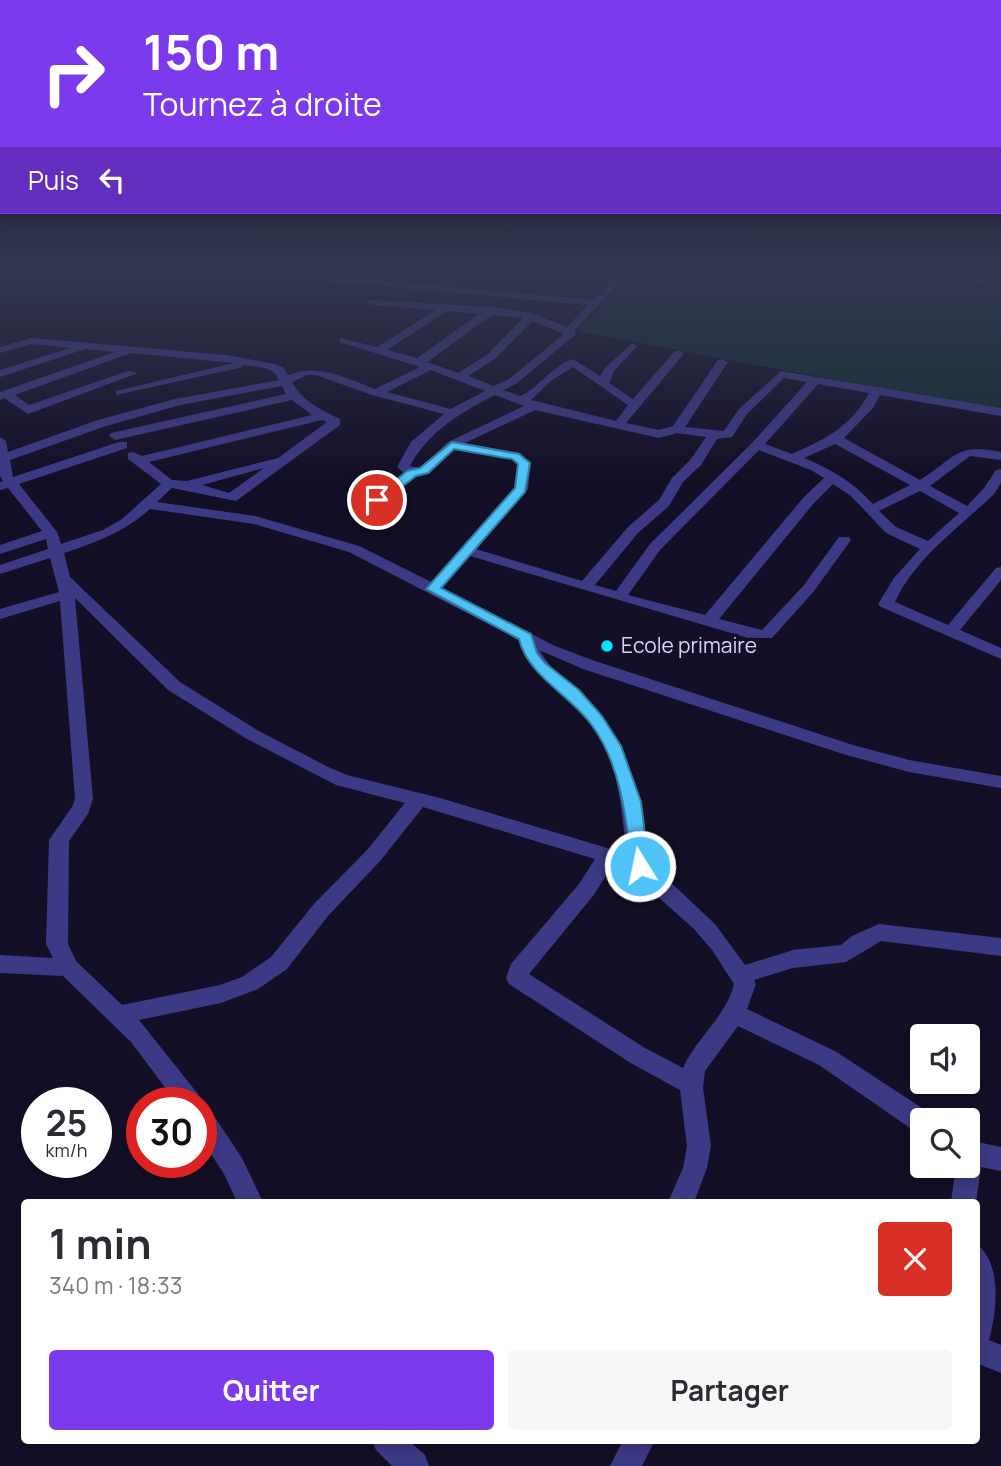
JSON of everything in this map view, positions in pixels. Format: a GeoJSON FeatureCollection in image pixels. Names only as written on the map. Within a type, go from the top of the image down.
{"type":"FeatureCollection","features":[{"type":"Feature","properties":{"kind":"street"},"geometry":{"type":"LineString","coordinates":[[379,350],[397,339]]}},
{"type":"Feature","properties":{"kind":"street"},"geometry":{"type":"LineString","coordinates":[[376,393],[425,364],[456,339]]}},
{"type":"Feature","properties":{"kind":"street"},"geometry":{"type":"LineString","coordinates":[[459,377],[492,356],[508,339]]}},
{"type":"Feature","properties":{"kind":"street"},"geometry":{"type":"LineString","coordinates":[[412,473],[403,467],[415,445],[453,413],[513,382],[563,339]]}},
{"type":"Feature","properties":{"kind":"street"},"geometry":{"type":"LineString","coordinates":[[344,340],[425,364],[528,402],[659,434],[677,429],[716,435],[728,434],[743,412],[781,374],[1001,412]]}},
{"type":"Feature","properties":{"kind":"street"},"geometry":{"type":"LineString","coordinates":[[0,350],[32,341],[252,362],[280,370],[295,396],[336,422],[231,498],[187,485],[169,484],[139,461],[102,423]]}},
{"type":"Feature","properties":{"kind":"street"},"geometry":{"type":"LineString","coordinates":[[0,374],[86,345]]}},
{"type":"Feature","properties":{"kind":"street"},"geometry":{"type":"LineString","coordinates":[[602,384],[609,370],[632,346]]}},
{"type":"Feature","properties":{"kind":"street"},"geometry":{"type":"LineString","coordinates":[[3,395],[130,349]]}},
{"type":"Feature","properties":{"kind":"street"},"geometry":{"type":"LineString","coordinates":[[618,426],[679,353]]}},
{"type":"Feature","properties":{"kind":"street"},"geometry":{"type":"LineString","coordinates":[[120,393],[252,362]]}},
{"type":"Feature","properties":{"kind":"street"},"geometry":{"type":"LineString","coordinates":[[377,500],[412,473],[424,471],[452,446],[528,402],[548,379],[573,362],[580,364],[602,384],[635,404]]}},
{"type":"Feature","properties":{"kind":"street"},"geometry":{"type":"LineString","coordinates":[[677,429],[722,362]]}},
{"type":"Feature","properties":{"kind":"street"},"geometry":{"type":"LineString","coordinates":[[179,1087],[139,1035],[68,967],[57,944],[59,841],[81,809],[84,799],[64,585],[53,542],[3,483],[1,449],[178,402],[285,381],[306,372],[317,372],[376,393],[453,413]]}},
{"type":"Feature","properties":{"kind":"street"},"geometry":{"type":"LineString","coordinates":[[3,395],[28,410],[132,373]]}},
{"type":"Feature","properties":{"kind":"street"},"geometry":{"type":"LineString","coordinates":[[619,597],[654,547],[757,445],[815,380]]}},
{"type":"Feature","properties":{"kind":"street"},"geometry":{"type":"LineString","coordinates":[[795,457],[836,439],[869,405],[877,389]]}},
{"type":"Feature","properties":{"kind":"street"},"geometry":{"type":"LineString","coordinates":[[3,483],[119,441],[295,396]]}},
{"type":"Feature","properties":{"kind":"street"},"geometry":{"type":"LineString","coordinates":[[139,461],[323,415]]}},
{"type":"Feature","properties":{"kind":"street"},"geometry":{"type":"LineString","coordinates":[[585,587],[633,530],[664,503],[677,481],[696,462],[716,435]]}},
{"type":"Feature","properties":{"kind":"street"},"geometry":{"type":"LineString","coordinates":[[836,439],[968,512]]}},
{"type":"Feature","properties":{"kind":"street"},"geometry":{"type":"LineString","coordinates":[[757,445],[795,457],[832,477],[856,493],[891,530],[930,548]]}},
{"type":"Feature","properties":{"kind":"street"},"geometry":{"type":"LineString","coordinates":[[433,589],[521,489],[524,463],[515,456],[452,446]]}},
{"type":"Feature","properties":{"kind":"street"},"geometry":{"type":"LineString","coordinates":[[871,510],[920,485],[967,452],[978,451],[1001,456]]}},
{"type":"Feature","properties":{"kind":"street"},"geometry":{"type":"LineString","coordinates":[[187,485],[287,457]]}},
{"type":"Feature","properties":{"kind":"street"},"geometry":{"type":"LineString","coordinates":[[1001,473],[989,491],[930,548],[886,602],[888,606],[1001,654]]}},
{"type":"Feature","properties":{"kind":"street"},"geometry":{"type":"LineString","coordinates":[[709,621],[801,509],[832,477]]}},
{"type":"Feature","properties":{"kind":"street"},"geometry":{"type":"LineString","coordinates":[[0,550],[108,533],[127,522],[169,484]]}},
{"type":"Feature","properties":{"kind":"street"},"geometry":{"type":"LineString","coordinates":[[147,504],[255,520],[367,554],[526,637],[589,665],[849,750],[909,766],[1001,782]]}},
{"type":"Feature","properties":{"kind":"street"},"geometry":{"type":"LineString","coordinates":[[465,551],[754,635],[766,635],[809,588],[844,540]]}},
{"type":"Feature","properties":{"kind":"street"},"geometry":{"type":"LineString","coordinates":[[0,570],[53,542]]}},
{"type":"Feature","properties":{"kind":"street"},"geometry":{"type":"LineString","coordinates":[[951,632],[1001,571]]}},
{"type":"Feature","properties":{"kind":"street"},"geometry":{"type":"LineString","coordinates":[[0,614],[64,585]]}},
{"type":"Feature","properties":{"kind":"street"},"geometry":{"type":"LineString","coordinates":[[64,585],[174,686],[253,735],[342,780],[419,799],[640,866],[703,925],[740,975],[745,988],[735,1014],[698,1060],[690,1084],[699,1144],[696,1161],[682,1199]]}},
{"type":"Feature","properties":{"kind":"street"},"geometry":{"type":"LineString","coordinates":[[526,637],[530,653],[540,666],[573,694],[596,720],[613,746],[632,802],[640,866]]}},
{"type":"Feature","properties":{"kind":"street"},"geometry":{"type":"LineString","coordinates":[[119,1015],[221,994],[250,983],[279,963],[321,910],[374,855],[419,799]]}},
{"type":"Feature","properties":{"kind":"street"},"geometry":{"type":"LineString","coordinates":[[608,856],[586,890],[527,960],[517,978],[637,1055],[690,1084]]}},
{"type":"Feature","properties":{"kind":"street"},"geometry":{"type":"LineString","coordinates":[[740,975],[786,960],[843,954],[879,932],[1001,947]]}},
{"type":"Feature","properties":{"kind":"street"},"geometry":{"type":"LineString","coordinates":[[0,964],[68,967]]}},
{"type":"Feature","properties":{"kind":"street"},"geometry":{"type":"LineString","coordinates":[[735,1014],[827,1058],[910,1114]]}},
{"type":"Feature","properties":{"kind":"street"},"geometry":{"type":"LineString","coordinates":[[217,1142],[233,1166],[249,1199]]}},
{"type":"Feature","properties":{"kind":"street"},"geometry":{"type":"LineString","coordinates":[[980,1155],[1001,1159]]}},
{"type":"Feature","properties":{"kind":"street"},"geometry":{"type":"LineString","coordinates":[[964,1199],[966,1178]]}},
{"type":"Feature","properties":{"kind":"street"},"geometry":{"type":"LineString","coordinates":[[980,1261],[989,1270],[990,1277],[980,1321]]}},
{"type":"Feature","properties":{"kind":"street"},"geometry":{"type":"LineString","coordinates":[[980,1351],[1001,1359]]}},
{"type":"Feature","properties":{"kind":"street"},"geometry":{"type":"LineString","coordinates":[[390,1444],[414,1466]]}},
{"type":"Feature","properties":{"kind":"green space"},"geometry":{"type":"Polygon","coordinates":[[[621,339],[1001,339],[1001,411],[621,339]]]}},
{"type":"Feature","properties":{"kind":"place","name":"Ecole primaire"},"geometry":{"type":"Point","coordinates":[607,646]}},
{"type":"Feature","properties":{"kind":"route"},"geometry":{"type":"LineString","coordinates":[[377,500],[412,473],[424,471],[452,446],[515,456],[524,463],[521,489],[433,589],[526,637],[530,653],[540,666],[573,694],[596,720],[613,746],[632,802],[640,866]]}}]}
